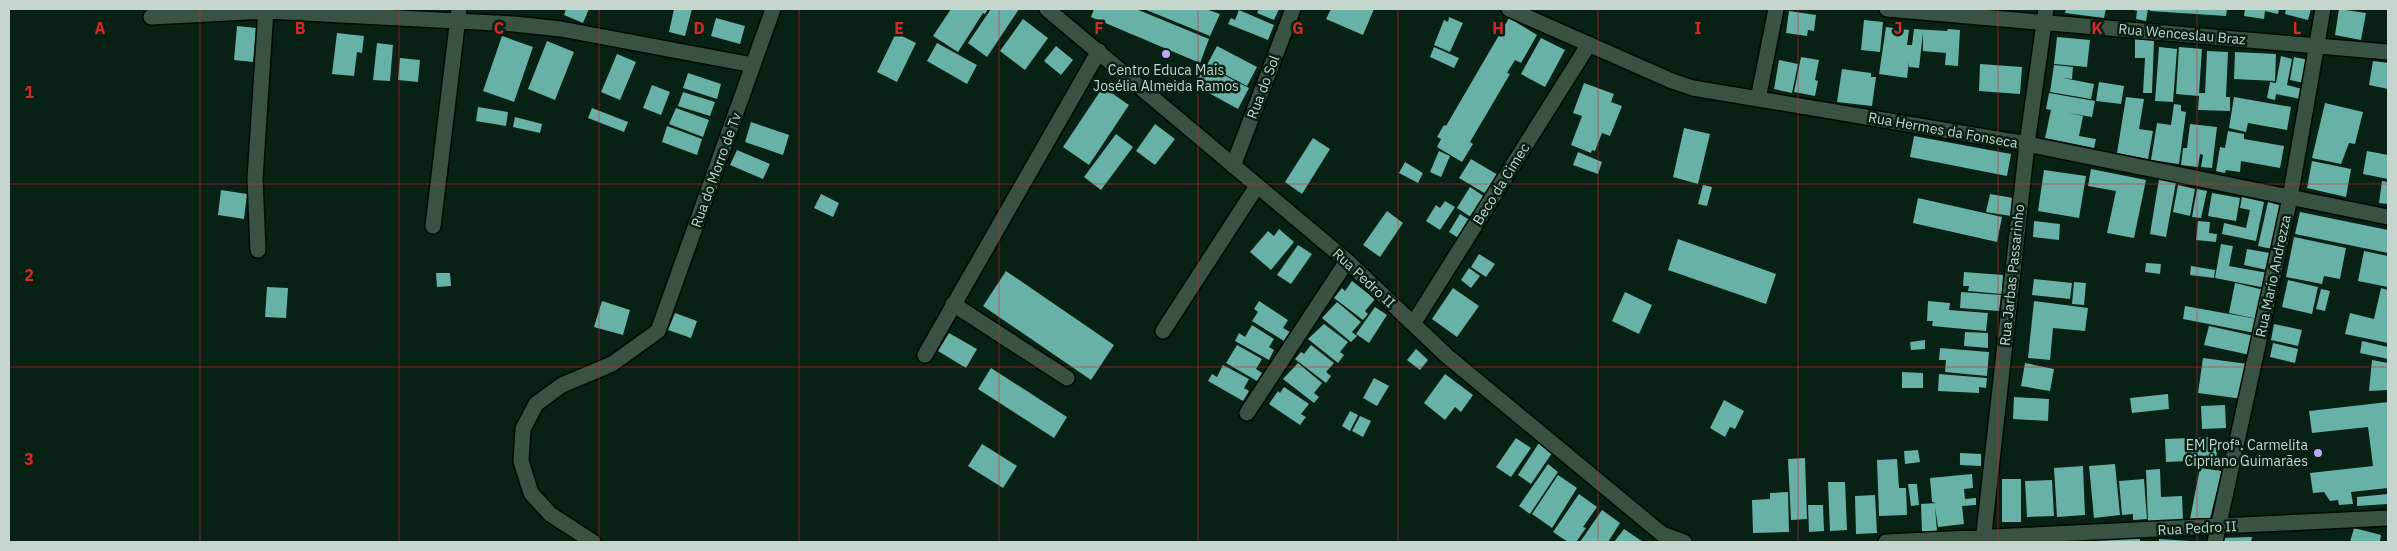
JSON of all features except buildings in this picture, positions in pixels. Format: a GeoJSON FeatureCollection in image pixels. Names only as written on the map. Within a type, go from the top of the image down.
{"type":"FeatureCollection","features":[{"type":"Feature","properties":{"kind":"street","name":"Rua do Morro de Tv"},"geometry":{"type":"LineString","coordinates":[[594,542],[550,514],[531,493],[521,461],[523,429],[536,404],[562,385],[612,364],[658,330],[773,9]]}},
{"type":"Feature","properties":{"kind":"street","name":"Rua Pedro II"},"geometry":{"type":"LineString","coordinates":[[1047,9],[1347,261],[1447,356],[1659,538],[1684,542]]}},
{"type":"Feature","properties":{"kind":"street","name":"Rua do Sol"},"geometry":{"type":"LineString","coordinates":[[1233,166],[1294,9]]}},
{"type":"Feature","properties":{"kind":"street","name":"Rua Hermes da Fonseca"},"geometry":{"type":"LineString","coordinates":[[1509,9],[1672,81],[1693,88],[2027,144],[2388,217]]}},
{"type":"Feature","properties":{"kind":"street"},"geometry":{"type":"LineString","coordinates":[[1758,99],[1776,9]]}},
{"type":"Feature","properties":{"kind":"street","name":"Rua Wenceslau Braz"},"geometry":{"type":"LineString","coordinates":[[1887,9],[2045,16],[2388,52]]}},
{"type":"Feature","properties":{"kind":"street","name":"Rua Mario Andrezza"},"geometry":{"type":"LineString","coordinates":[[2214,542],[2219,527],[2290,198],[2323,9]]}},
{"type":"Feature","properties":{"kind":"street"},"geometry":{"type":"LineString","coordinates":[[150,17],[266,10],[458,15],[561,29],[753,65]]}},
{"type":"Feature","properties":{"kind":"street"},"geometry":{"type":"LineString","coordinates":[[258,250],[255,179],[266,10]]}},
{"type":"Feature","properties":{"kind":"street"},"geometry":{"type":"LineString","coordinates":[[433,226],[458,15]]}},
{"type":"Feature","properties":{"kind":"street","name":"Rua Jarbas Passarinho"},"geometry":{"type":"LineString","coordinates":[[1984,540],[2027,144],[2045,16]]}},
{"type":"Feature","properties":{"kind":"street","name":"Beco da Cimec"},"geometry":{"type":"LineString","coordinates":[[1413,324],[1589,44]]}},
{"type":"Feature","properties":{"kind":"street"},"geometry":{"type":"LineString","coordinates":[[925,355],[1099,51]]}},
{"type":"Feature","properties":{"kind":"street"},"geometry":{"type":"LineString","coordinates":[[1163,331],[1257,186]]}},
{"type":"Feature","properties":{"kind":"street"},"geometry":{"type":"LineString","coordinates":[[1247,413],[1347,261]]}},
{"type":"Feature","properties":{"kind":"street"},"geometry":{"type":"LineString","coordinates":[[954,304],[1067,378]]}},
{"type":"Feature","properties":{"kind":"street","name":"Rua Pedro II"},"geometry":{"type":"LineString","coordinates":[[1886,542],[1984,540],[2388,518]]}},
{"type":"Feature","properties":{"kind":"place","name":"Centro Educa Mais Josélia Almeida Ramos"},"geometry":{"type":"Point","coordinates":[1166,54]}},
{"type":"Feature","properties":{"kind":"place","name":"EM Profª. Carmelita Cipriano Guimarães"},"geometry":{"type":"Point","coordinates":[2318,453]}}]}
